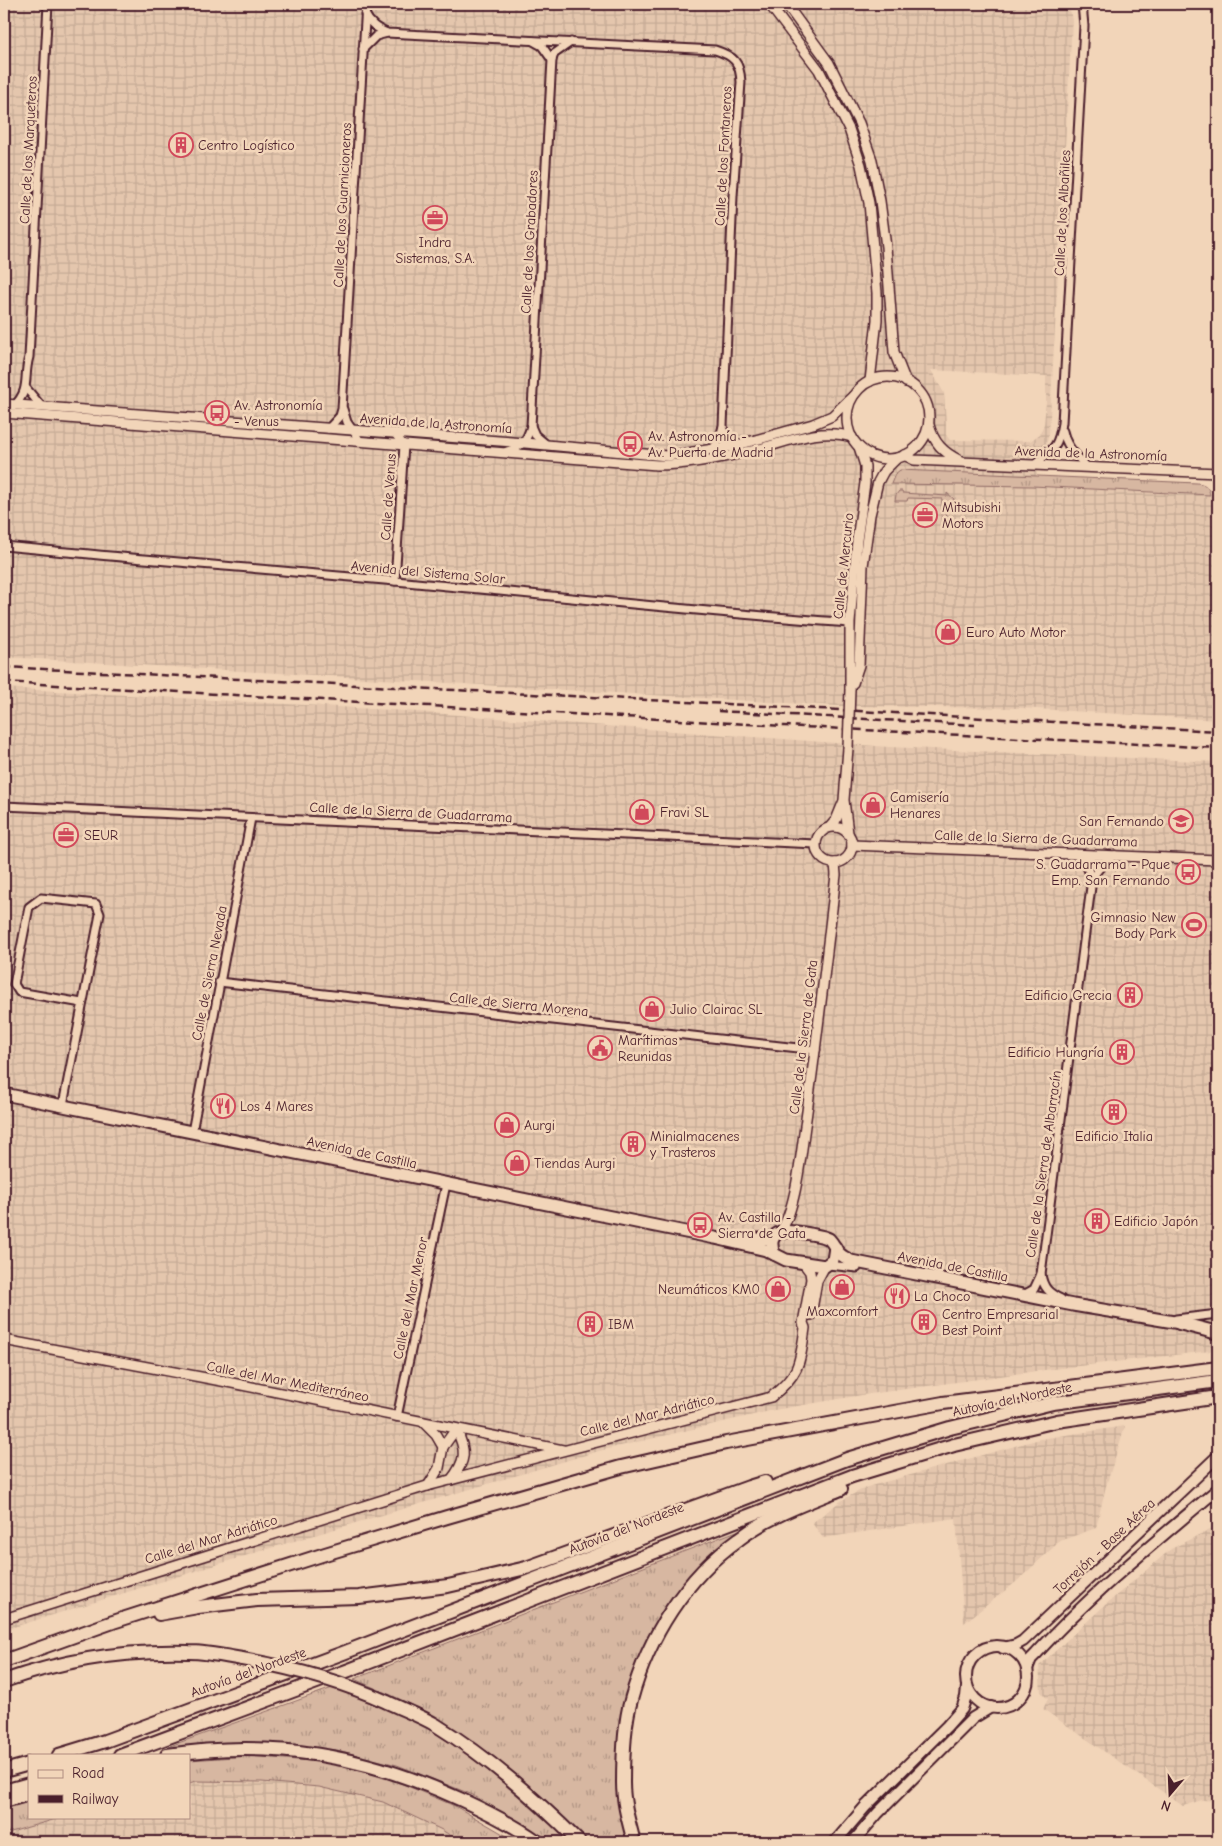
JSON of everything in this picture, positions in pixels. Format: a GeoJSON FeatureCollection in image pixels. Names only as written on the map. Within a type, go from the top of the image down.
{"type":"FeatureCollection","features":[{"type":"Feature","properties":{"kind":"highway"},"geometry":{"type":"LineString","coordinates":[[1179,1323],[1218,1334]]}},
{"type":"Feature","properties":{"kind":"highway"},"geometry":{"type":"LineString","coordinates":[[4,1660],[113,1622],[325,1554],[447,1516],[621,1467],[726,1443],[943,1403],[1218,1368]]}},
{"type":"Feature","properties":{"kind":"highway","name":"Autovía del Nordeste"},"geometry":{"type":"LineString","coordinates":[[62,1754],[106,1741],[325,1660],[814,1470],[950,1428],[1053,1403],[1218,1381]]}},
{"type":"Feature","properties":{"kind":"highway"},"geometry":{"type":"LineString","coordinates":[[123,1754],[349,1670],[852,1476],[954,1445],[1058,1421],[1218,1397]]}},
{"type":"Feature","properties":{"kind":"highway"},"geometry":{"type":"LineString","coordinates":[[634,1842],[627,1815],[623,1784],[626,1737],[631,1701],[657,1634],[668,1614],[703,1570],[738,1539],[764,1523],[800,1505],[954,1445]]}},
{"type":"Feature","properties":{"kind":"highway"},"geometry":{"type":"LineString","coordinates":[[113,1622],[198,1607],[257,1600],[359,1597],[448,1586],[526,1568],[749,1486],[814,1470]]}},
{"type":"Feature","properties":{"kind":"highway"},"geometry":{"type":"LineString","coordinates":[[4,1681],[54,1666],[97,1657],[143,1653],[191,1652],[279,1665],[358,1689],[434,1724],[482,1755],[579,1842]]}},
{"type":"Feature","properties":{"kind":"highway"},"geometry":{"type":"LineString","coordinates":[[175,1754],[249,1749],[304,1752],[334,1756],[398,1774],[444,1792],[497,1817],[538,1842]]}},
{"type":"Feature","properties":{"kind":"highway"},"geometry":{"type":"LineString","coordinates":[[4,1771],[28,1764]]}},
{"type":"Feature","properties":{"kind":"highway"},"geometry":{"type":"LineString","coordinates":[[4,1791],[28,1784]]}},
{"type":"Feature","properties":{"kind":"highway"},"geometry":{"type":"LineString","coordinates":[[4,1801],[28,1794]]}},
{"type":"Feature","properties":{"kind":"main road","name":"Avenida de Castilla"},"geometry":{"type":"LineString","coordinates":[[4,1094],[716,1238],[754,1246],[786,1260],[826,1266]]}},
{"type":"Feature","properties":{"kind":"main road","name":"Avenida de Castilla"},"geometry":{"type":"LineString","coordinates":[[716,1238],[765,1239],[786,1230],[801,1232],[829,1239],[840,1254],[851,1261],[1023,1295]]}},
{"type":"Feature","properties":{"kind":"main road"},"geometry":{"type":"LineString","coordinates":[[774,1254],[773,1243],[777,1235]]}},
{"type":"Feature","properties":{"kind":"main road"},"geometry":{"type":"LineString","coordinates":[[826,1266],[833,1260],[834,1247]]}},
{"type":"Feature","properties":{"kind":"main road"},"geometry":{"type":"LineString","coordinates":[[1023,1295],[1165,1321],[1218,1328]]}},
{"type":"Feature","properties":{"kind":"main road","name":"Torrejón - Base Aérea"},"geometry":{"type":"LineString","coordinates":[[1003,1648],[1023,1641],[1218,1456]]}},
{"type":"Feature","properties":{"kind":"main road"},"geometry":{"type":"LineString","coordinates":[[966,1687],[976,1700],[990,1707],[1003,1707],[1019,1698],[1026,1688],[1027,1669],[1031,1659],[1091,1599],[1146,1549],[1218,1489]]}},
{"type":"Feature","properties":{"kind":"main road"},"geometry":{"type":"LineString","coordinates":[[835,1842],[865,1807],[947,1726],[962,1708],[966,1697],[965,1672],[972,1658],[985,1649],[1003,1648],[1014,1652],[1020,1657],[1027,1669]]}},
{"type":"Feature","properties":{"kind":"main road"},"geometry":{"type":"LineString","coordinates":[[853,1842],[878,1813],[973,1718],[990,1707]]}},
{"type":"Feature","properties":{"kind":"street","name":"Calle de los Marqueteros"},"geometry":{"type":"LineString","coordinates":[[26,388],[48,4]]}},
{"type":"Feature","properties":{"kind":"street","name":"Calle de los Guarnicioneros"},"geometry":{"type":"LineString","coordinates":[[328,429],[340,416],[342,408],[366,4]]}},
{"type":"Feature","properties":{"kind":"street"},"geometry":{"type":"LineString","coordinates":[[770,4],[819,70],[849,129],[861,165],[869,203],[877,293],[877,320],[870,381]]}},
{"type":"Feature","properties":{"kind":"street"},"geometry":{"type":"LineString","coordinates":[[786,4],[828,63],[859,123],[872,160],[886,247],[894,352],[906,382]]}},
{"type":"Feature","properties":{"kind":"street","name":"Calle de los Albañiles"},"geometry":{"type":"LineString","coordinates":[[1034,465],[1056,447],[1060,438],[1062,423],[1084,26],[1082,4]]}},
{"type":"Feature","properties":{"kind":"street"},"geometry":{"type":"LineString","coordinates":[[365,14],[369,22],[387,33]]}},
{"type":"Feature","properties":{"kind":"street"},"geometry":{"type":"LineString","coordinates":[[363,49],[376,36],[387,33]]}},
{"type":"Feature","properties":{"kind":"street","name":"Calle de los Fontaneros"},"geometry":{"type":"LineString","coordinates":[[387,33],[715,50],[733,58],[740,71],[740,82],[722,426],[720,437],[713,449]]}},
{"type":"Feature","properties":{"kind":"street"},"geometry":{"type":"LineString","coordinates":[[530,40],[542,46],[552,60]]}},
{"type":"Feature","properties":{"kind":"street"},"geometry":{"type":"LineString","coordinates":[[552,60],[554,54],[571,42]]}},
{"type":"Feature","properties":{"kind":"street","name":"Calle de los Grabadores"},"geometry":{"type":"LineString","coordinates":[[525,443],[531,426],[552,60]]}},
{"type":"Feature","properties":{"kind":"street"},"geometry":{"type":"LineString","coordinates":[[928,422],[925,434],[919,444],[901,456],[884,459],[870,455],[859,447],[852,438],[847,424],[847,409],[853,396],[870,381],[883,377],[906,382],[918,391],[924,400],[928,411],[931,434],[938,446],[962,462]]}},
{"type":"Feature","properties":{"kind":"street"},"geometry":{"type":"LineString","coordinates":[[15,404],[22,398],[26,388],[42,407]]}},
{"type":"Feature","properties":{"kind":"street","name":"Avenida de la Astronomía"},"geometry":{"type":"LineString","coordinates":[[4,410],[657,465],[693,462],[737,450],[813,424],[832,416],[853,396]]}},
{"type":"Feature","properties":{"kind":"street","name":"Avenida de la Astronomía"},"geometry":{"type":"LineString","coordinates":[[4,410],[15,404],[525,443],[667,456],[713,449],[737,450],[816,434],[834,433],[852,438]]}},
{"type":"Feature","properties":{"kind":"street","name":"Calle de los Guarnicioneros"},"geometry":{"type":"LineString","coordinates":[[342,408],[344,416],[360,441]]}},
{"type":"Feature","properties":{"kind":"street","name":"Calle de los Albañiles"},"geometry":{"type":"LineString","coordinates":[[1062,423],[1069,448],[1086,467]]}},
{"type":"Feature","properties":{"kind":"street"},"geometry":{"type":"LineString","coordinates":[[531,426],[535,434],[548,445]]}},
{"type":"Feature","properties":{"kind":"street"},"geometry":{"type":"LineString","coordinates":[[722,426],[737,450]]}},
{"type":"Feature","properties":{"kind":"street","name":"Calle de Venus"},"geometry":{"type":"LineString","coordinates":[[394,434],[404,445]]}},
{"type":"Feature","properties":{"kind":"street","name":"Calle de Venus"},"geometry":{"type":"LineString","coordinates":[[395,581],[404,445],[411,439],[421,435]]}},
{"type":"Feature","properties":{"kind":"street"},"geometry":{"type":"LineString","coordinates":[[497,452],[517,448],[525,443]]}},
{"type":"Feature","properties":{"kind":"street","name":"Calle de Mercurio"},"geometry":{"type":"LineString","coordinates":[[844,800],[850,689],[850,623],[857,540],[865,483],[865,466],[859,447]]}},
{"type":"Feature","properties":{"kind":"street","name":"Avenida de la Astronomía"},"geometry":{"type":"LineString","coordinates":[[901,456],[914,460],[1218,473]]}},
{"type":"Feature","properties":{"kind":"street","name":"Calle de Mercurio"},"geometry":{"type":"LineString","coordinates":[[850,689],[859,665],[865,545],[873,502],[878,482],[884,471],[901,456]]}},
{"type":"Feature","properties":{"kind":"street","name":"Avenida del Sistema Solar"},"geometry":{"type":"LineString","coordinates":[[4,546],[850,623]]}},
{"type":"Feature","properties":{"kind":"street"},"geometry":{"type":"LineString","coordinates":[[860,646],[854,628],[850,623],[862,602]]}},
{"type":"Feature","properties":{"kind":"street"},"geometry":{"type":"LineString","coordinates":[[844,800],[848,833],[852,845],[846,858],[835,863],[828,862],[817,852],[816,844],[818,837],[836,820],[844,800]]}},
{"type":"Feature","properties":{"kind":"street","name":"Calle de la Sierra de Guadarrama"},"geometry":{"type":"LineString","coordinates":[[4,806],[816,844]]}},
{"type":"Feature","properties":{"kind":"street","name":"Calle de Sierra Nevada"},"geometry":{"type":"LineString","coordinates":[[192,1132],[251,818]]}},
{"type":"Feature","properties":{"kind":"street"},"geometry":{"type":"LineString","coordinates":[[830,827],[837,827],[848,833]]}},
{"type":"Feature","properties":{"kind":"street","name":"Calle de la Sierra de Guadarrama"},"geometry":{"type":"LineString","coordinates":[[852,845],[1218,860]]}},
{"type":"Feature","properties":{"kind":"street"},"geometry":{"type":"LineString","coordinates":[[1075,853],[1087,867],[1092,879]]}},
{"type":"Feature","properties":{"kind":"street"},"geometry":{"type":"LineString","coordinates":[[1092,879],[1097,870],[1115,855]]}},
{"type":"Feature","properties":{"kind":"street","name":"Calle de la Sierra de Gata"},"geometry":{"type":"LineString","coordinates":[[777,1235],[790,1213],[802,1152],[836,875],[835,863]]}},
{"type":"Feature","properties":{"kind":"street","name":"Calle de la Sierra de Albarracín"},"geometry":{"type":"LineString","coordinates":[[1072,1305],[1046,1290],[1042,1283],[1041,1274],[1092,879]]}},
{"type":"Feature","properties":{"kind":"street"},"geometry":{"type":"LineString","coordinates":[[63,1105],[100,914],[96,904],[41,898],[29,907],[14,984],[19,992],[82,1003]]}},
{"type":"Feature","properties":{"kind":"street","name":"Calle de Sierra Morena"},"geometry":{"type":"LineString","coordinates":[[220,982],[816,1050]]}},
{"type":"Feature","properties":{"kind":"street","name":"Calle del Mar Menor"},"geometry":{"type":"LineString","coordinates":[[397,1417],[446,1184]]}},
{"type":"Feature","properties":{"kind":"street"},"geometry":{"type":"LineString","coordinates":[[790,1213],[794,1224],[801,1232]]}},
{"type":"Feature","properties":{"kind":"street","name":"Calle del Mar Adriático"},"geometry":{"type":"LineString","coordinates":[[4,1619],[428,1486],[771,1397],[792,1378],[799,1362],[805,1328],[803,1323],[811,1279],[810,1272],[804,1264]]}},
{"type":"Feature","properties":{"kind":"street","name":"Avenida de Castilla"},"geometry":{"type":"LineString","coordinates":[[826,1266],[850,1266],[1005,1297],[1023,1295]]}},
{"type":"Feature","properties":{"kind":"street","name":"Calle del Mar Adriático"},"geometry":{"type":"LineString","coordinates":[[805,1328],[809,1324],[817,1281],[826,1266]]}},
{"type":"Feature","properties":{"kind":"street","name":"Calle de la Sierra de Albarracín"},"geometry":{"type":"LineString","coordinates":[[1023,1295],[1034,1289],[1041,1274]]}},
{"type":"Feature","properties":{"kind":"street"},"geometry":{"type":"LineString","coordinates":[[1165,1321],[1218,1314]]}},
{"type":"Feature","properties":{"kind":"street","name":"Calle del Mar Mediterráneo"},"geometry":{"type":"LineString","coordinates":[[4,1340],[227,1382],[566,1450]]}},
{"type":"Feature","properties":{"kind":"street"},"geometry":{"type":"LineString","coordinates":[[423,1422],[436,1435],[443,1448]]}},
{"type":"Feature","properties":{"kind":"street"},"geometry":{"type":"LineString","coordinates":[[428,1486],[438,1468],[443,1448],[456,1429]]}},
{"type":"Feature","properties":{"kind":"street"},"geometry":{"type":"LineString","coordinates":[[451,1480],[457,1473],[464,1458],[464,1449],[456,1429]]}},
{"type":"Feature","properties":{"kind":"shaded area"},"geometry":{"type":"Polygon","coordinates":[[[4,4],[1069,4],[1072,21],[1049,435],[1033,486],[1218,496],[1218,720],[1021,708],[838,706],[4,657],[4,413],[668,465],[816,434],[852,437],[859,447],[865,466],[850,623],[855,677],[863,566],[884,471],[919,444],[928,422],[928,411],[918,391],[906,382],[894,378],[883,377],[870,381],[861,387],[832,416],[789,431],[667,456],[4,404],[4,4]],[[931,370],[944,393],[946,435],[950,440],[1030,441],[1040,434],[1044,424],[1046,376],[931,370]]]}},
{"type":"Feature","properties":{"kind":"shaded area"},"geometry":{"type":"Polygon","coordinates":[[[4,688],[391,710],[889,747],[1218,762],[1218,1343],[1210,1351],[1044,1370],[862,1395],[774,1410],[599,1451],[274,1547],[4,1630],[4,688]]]}},
{"type":"Feature","properties":{"kind":"shaded area"},"geometry":{"type":"Polygon","coordinates":[[[1125,1426],[1106,1486],[1096,1528],[1060,1541],[1016,1582],[964,1623],[956,1518],[823,1538],[812,1523],[842,1500],[867,1487],[1040,1439],[1125,1426]]]}},
{"type":"Feature","properties":{"kind":"shaded area"},"geometry":{"type":"Polygon","coordinates":[[[1218,1525],[1218,1551],[1210,1560],[1218,1571],[1218,1801],[1202,1800],[1183,1806],[1043,1709],[1048,1699],[1041,1692],[1039,1666],[1104,1606],[1171,1549],[1218,1525]]]}},
{"type":"Feature","properties":{"kind":"shaded area"},"geometry":{"type":"Polygon","coordinates":[[[196,1781],[262,1782],[319,1787],[383,1802],[442,1830],[460,1842],[4,1842],[4,1834],[60,1818],[190,1818],[190,1783],[196,1781]]]}},
{"type":"Feature","properties":{"kind":"green space"},"geometry":{"type":"Polygon","coordinates":[[[900,470],[1197,483],[1206,486],[1210,495],[1032,486],[891,484],[895,474],[900,470]]]}},
{"type":"Feature","properties":{"kind":"green space"},"geometry":{"type":"Polygon","coordinates":[[[899,491],[903,493],[947,496],[947,493],[954,499],[954,505],[947,505],[946,527],[941,527],[942,499],[908,498],[907,501],[895,501],[899,491]]]}},
{"type":"Feature","properties":{"kind":"green space"},"geometry":{"type":"Polygon","coordinates":[[[755,1524],[668,1604],[647,1641],[629,1684],[619,1730],[617,1775],[621,1817],[627,1842],[589,1842],[523,1780],[468,1738],[414,1706],[354,1679],[755,1524]]]}},
{"type":"Feature","properties":{"kind":"green space"},"geometry":{"type":"Polygon","coordinates":[[[335,1687],[393,1710],[434,1732],[494,1776],[569,1842],[550,1842],[473,1795],[397,1765],[337,1750],[266,1743],[171,1748],[170,1746],[335,1687]]]}},
{"type":"Feature","properties":{"kind":"green space"},"geometry":{"type":"Polygon","coordinates":[[[249,1756],[322,1762],[386,1777],[455,1806],[517,1842],[460,1842],[442,1830],[383,1802],[319,1787],[262,1782],[196,1781],[190,1783],[190,1760],[249,1756]]]}},
{"type":"Feature","properties":{"kind":"green space"},"geometry":{"type":"Polygon","coordinates":[[[28,1802],[28,1818],[60,1818],[4,1834],[4,1809],[28,1802]]]}},
{"type":"Feature","properties":{"kind":"railway"},"geometry":{"type":"LineString","coordinates":[[4,667],[1218,731]]}},
{"type":"Feature","properties":{"kind":"railway"},"geometry":{"type":"LineString","coordinates":[[4,682],[784,726],[1218,748]]}},
{"type":"Feature","properties":{"kind":"railway"},"geometry":{"type":"LineString","coordinates":[[718,711],[975,725]]}},
{"type":"Feature","properties":{"kind":"place","name":"Centro Logístico"},"geometry":{"type":"Point","coordinates":[181,145]}},
{"type":"Feature","properties":{"kind":"place","name":"Indra Sistemas, S.A."},"geometry":{"type":"Point","coordinates":[435,218]}},
{"type":"Feature","properties":{"kind":"place","name":"Av. Astronomía - Venus"},"geometry":{"type":"Point","coordinates":[217,413]}},
{"type":"Feature","properties":{"kind":"place","name":"Av. Astronomía - Av. Puerta de Madrid"},"geometry":{"type":"Point","coordinates":[630,444]}},
{"type":"Feature","properties":{"kind":"place","name":"Mitsubishi Motors"},"geometry":{"type":"Point","coordinates":[925,515]}},
{"type":"Feature","properties":{"kind":"place","name":"Euro Auto Motor"},"geometry":{"type":"Point","coordinates":[948,632]}},
{"type":"Feature","properties":{"kind":"place","name":"Camisería Henares"},"geometry":{"type":"Point","coordinates":[873,805]}},
{"type":"Feature","properties":{"kind":"place","name":"Fravi SL"},"geometry":{"type":"Point","coordinates":[642,812]}},
{"type":"Feature","properties":{"kind":"place","name":"San Fernando"},"geometry":{"type":"Point","coordinates":[1181,821]}},
{"type":"Feature","properties":{"kind":"place","name":"SEUR"},"geometry":{"type":"Point","coordinates":[66,835]}},
{"type":"Feature","properties":{"kind":"place","name":"S. Guadarrama - Pque Emp. San Fernando"},"geometry":{"type":"Point","coordinates":[1188,872]}},
{"type":"Feature","properties":{"kind":"place","name":"Gimnasio New Body Park"},"geometry":{"type":"Point","coordinates":[1194,925]}},
{"type":"Feature","properties":{"kind":"place","name":"Edificio Grecia"},"geometry":{"type":"Point","coordinates":[1130,995]}},
{"type":"Feature","properties":{"kind":"place","name":"Julio Clairac SL"},"geometry":{"type":"Point","coordinates":[652,1009]}},
{"type":"Feature","properties":{"kind":"place","name":"Marítimas Reunidas"},"geometry":{"type":"Point","coordinates":[600,1048]}},
{"type":"Feature","properties":{"kind":"place","name":"Edificio Hungría"},"geometry":{"type":"Point","coordinates":[1122,1052]}},
{"type":"Feature","properties":{"kind":"place","name":"Los 4 Mares"},"geometry":{"type":"Point","coordinates":[223,1106]}},
{"type":"Feature","properties":{"kind":"place","name":"Edificio Italia"},"geometry":{"type":"Point","coordinates":[1114,1112]}},
{"type":"Feature","properties":{"kind":"place","name":"Aurgi"},"geometry":{"type":"Point","coordinates":[507,1125]}},
{"type":"Feature","properties":{"kind":"place","name":"Minialmacenes y Trasteros"},"geometry":{"type":"Point","coordinates":[633,1144]}},
{"type":"Feature","properties":{"kind":"place","name":"Tiendas Aurgi"},"geometry":{"type":"Point","coordinates":[517,1163]}},
{"type":"Feature","properties":{"kind":"place","name":"Edificio Japón"},"geometry":{"type":"Point","coordinates":[1097,1221]}},
{"type":"Feature","properties":{"kind":"place","name":"Av. Castilla - Sierra de Gata"},"geometry":{"type":"Point","coordinates":[700,1225]}},
{"type":"Feature","properties":{"kind":"place","name":"Maxcomfort"},"geometry":{"type":"Point","coordinates":[842,1287]}},
{"type":"Feature","properties":{"kind":"place","name":"Neumáticos KM0"},"geometry":{"type":"Point","coordinates":[778,1289]}},
{"type":"Feature","properties":{"kind":"place","name":"La Choco"},"geometry":{"type":"Point","coordinates":[897,1296]}},
{"type":"Feature","properties":{"kind":"place","name":"Centro Empresarial Best Point"},"geometry":{"type":"Point","coordinates":[924,1322]}},
{"type":"Feature","properties":{"kind":"place","name":"IBM"},"geometry":{"type":"Point","coordinates":[590,1324]}}]}
